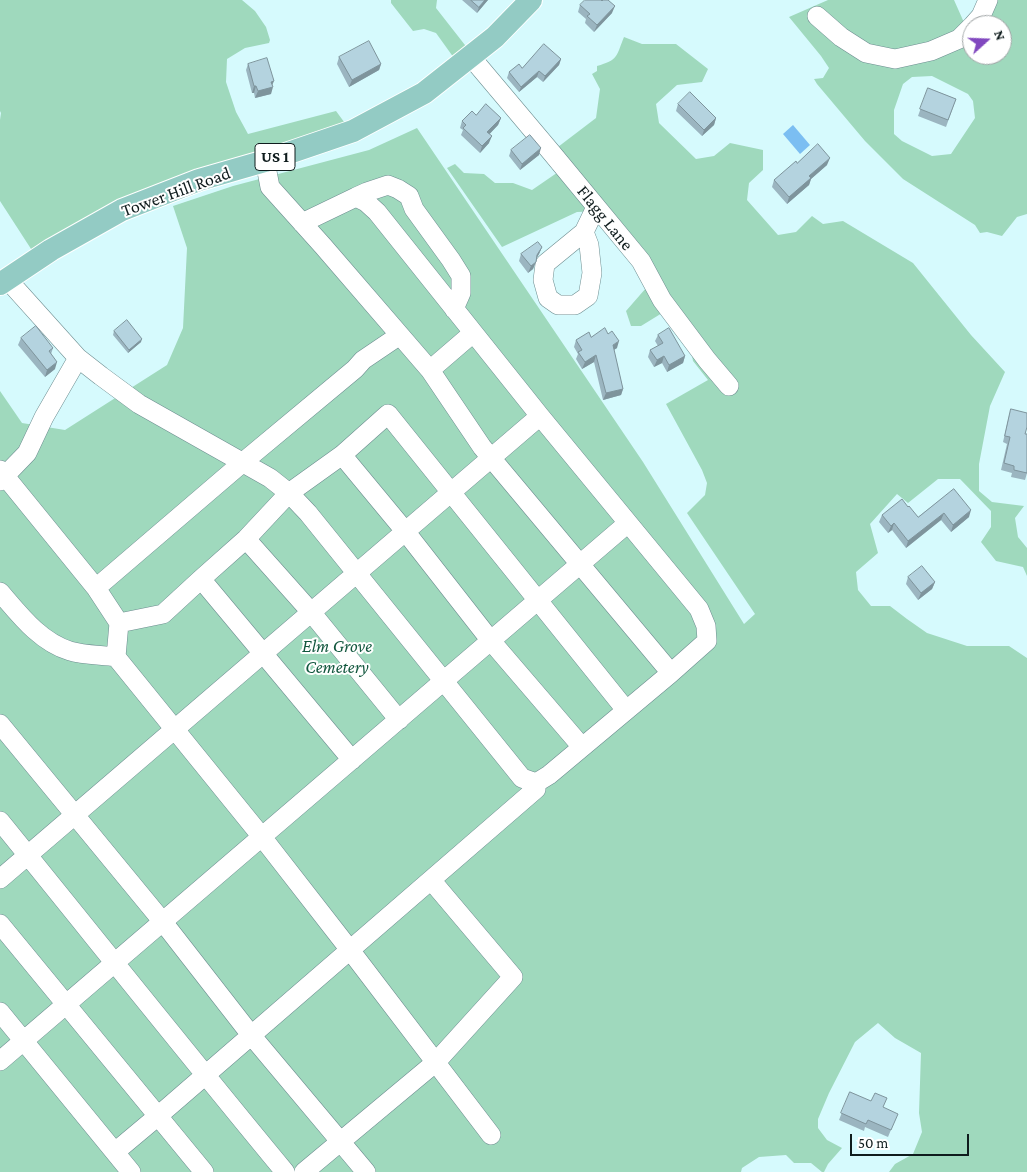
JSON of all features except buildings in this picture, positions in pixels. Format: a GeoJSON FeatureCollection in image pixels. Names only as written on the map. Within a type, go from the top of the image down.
{"type":"FeatureCollection","features":[{"type":"Feature","properties":{"kind":"main road","name":"Tower Hill Road"},"geometry":{"type":"LineString","coordinates":[[4,282],[51,250],[122,210],[198,180],[266,161],[352,131],[424,94],[496,37],[531,0]]}},
{"type":"Feature","properties":{"kind":"street"},"geometry":{"type":"LineString","coordinates":[[981,15],[988,0]]}},
{"type":"Feature","properties":{"kind":"street"},"geometry":{"type":"LineString","coordinates":[[817,16],[841,37],[866,53],[895,59],[931,51],[959,39],[962,36]]}},
{"type":"Feature","properties":{"kind":"street","name":"Flagg Lane"},"geometry":{"type":"LineString","coordinates":[[471,57],[641,261],[662,300],[729,386]]}},
{"type":"Feature","properties":{"kind":"street"},"geometry":{"type":"LineString","coordinates":[[266,161],[270,187],[430,370],[482,447],[671,673]]}},
{"type":"Feature","properties":{"kind":"street"},"geometry":{"type":"LineString","coordinates":[[302,223],[367,192],[388,185],[398,189],[408,196],[414,209],[452,260],[461,276],[461,293],[454,308]]}},
{"type":"Feature","properties":{"kind":"street"},"geometry":{"type":"LineString","coordinates":[[4,282],[78,358],[139,404],[270,478],[288,492],[308,513],[522,778],[536,782],[549,775],[582,748],[706,641],[706,626],[699,609],[540,416],[377,212],[366,202],[356,198]]}},
{"type":"Feature","properties":{"kind":"street"},"geometry":{"type":"LineString","coordinates":[[584,232],[596,207]]}},
{"type":"Feature","properties":{"kind":"street"},"geometry":{"type":"LineString","coordinates":[[430,370],[473,333]]}},
{"type":"Feature","properties":{"kind":"street"},"geometry":{"type":"LineString","coordinates":[[96,588],[242,463],[355,370],[363,360],[400,335]]}},
{"type":"Feature","properties":{"kind":"street"},"geometry":{"type":"LineString","coordinates":[[78,358],[44,417],[27,453],[2,476],[96,588],[119,623],[116,657]]}},
{"type":"Feature","properties":{"kind":"street"},"geometry":{"type":"LineString","coordinates":[[119,623],[163,614],[246,539],[288,492],[342,455],[388,414],[626,710]]}},
{"type":"Feature","properties":{"kind":"street"},"geometry":{"type":"LineString","coordinates":[[0,879],[540,416]]}},
{"type":"Feature","properties":{"kind":"street"},"geometry":{"type":"LineString","coordinates":[[342,455],[405,531],[491,641],[582,748]]}},
{"type":"Feature","properties":{"kind":"street"},"geometry":{"type":"LineString","coordinates":[[0,1061],[628,524]]}},
{"type":"Feature","properties":{"kind":"street"},"geometry":{"type":"LineString","coordinates":[[246,539],[311,612],[399,720]]}},
{"type":"Feature","properties":{"kind":"street"},"geometry":{"type":"LineString","coordinates":[[200,579],[352,760]]}},
{"type":"Feature","properties":{"kind":"street"},"geometry":{"type":"LineString","coordinates":[[0,592],[27,623],[51,642],[70,651],[116,657],[262,837],[492,1134]]}},
{"type":"Feature","properties":{"kind":"street"},"geometry":{"type":"LineString","coordinates":[[0,724],[163,922],[251,1035],[366,1172]]}},
{"type":"Feature","properties":{"kind":"street"},"geometry":{"type":"LineString","coordinates":[[115,1152],[536,789],[536,782]]}},
{"type":"Feature","properties":{"kind":"street"},"geometry":{"type":"LineString","coordinates":[[0,821],[285,1172]]}},
{"type":"Feature","properties":{"kind":"street"},"geometry":{"type":"LineString","coordinates":[[304,1172],[436,1062],[513,977],[431,880]]}},
{"type":"Feature","properties":{"kind":"street"},"geometry":{"type":"LineString","coordinates":[[0,924],[204,1172]]}},
{"type":"Feature","properties":{"kind":"street"},"geometry":{"type":"LineString","coordinates":[[0,1012],[132,1172]]}},
{"type":"Feature","properties":{"kind":"green space"},"geometry":{"type":"Polygon","coordinates":[[[0,0],[242,0],[255,11],[266,27],[270,40],[269,43],[245,48],[227,59],[226,82],[236,112],[248,134],[336,111],[350,130],[33,252],[0,201],[0,0]]]}},
{"type":"Feature","properties":{"kind":"green space"},"geometry":{"type":"Polygon","coordinates":[[[391,0],[437,0],[436,8],[472,54],[459,65],[436,33],[424,29],[413,31],[391,3],[391,0]]]}},
{"type":"Feature","properties":{"kind":"green space"},"geometry":{"type":"Polygon","coordinates":[[[828,0],[954,0],[962,18],[962,65],[1012,65],[1012,15],[988,15],[992,0],[1027,0],[1027,214],[1017,217],[1002,236],[987,232],[980,233],[975,225],[903,179],[865,141],[817,84],[814,79],[823,78],[829,68],[789,17],[828,0]],[[932,76],[912,77],[903,84],[894,110],[894,134],[902,141],[932,156],[951,154],[975,118],[973,101],[968,94],[932,76]]]}},
{"type":"Feature","properties":{"kind":"green space","name":"Elm Grove Cemetery"},"geometry":{"type":"Polygon","coordinates":[[[624,37],[642,44],[676,44],[708,69],[702,82],[677,85],[656,104],[659,123],[696,159],[714,156],[730,143],[763,150],[763,170],[749,183],[747,200],[778,235],[796,232],[812,216],[823,224],[843,221],[913,263],[971,335],[1005,372],[990,406],[979,464],[979,491],[992,502],[1024,506],[1015,518],[1018,537],[1027,548],[1027,576],[1023,567],[996,561],[981,542],[991,527],[991,511],[960,479],[938,479],[908,503],[897,494],[870,524],[878,553],[856,572],[858,590],[871,606],[890,606],[927,633],[967,646],[1009,646],[1027,658],[1027,1172],[889,1172],[895,1164],[913,1154],[922,1132],[919,1113],[921,1053],[895,1038],[878,1023],[855,1042],[818,1119],[818,1128],[827,1140],[842,1148],[828,1164],[824,1172],[811,1163],[794,1163],[786,1155],[759,1157],[742,1168],[741,1172],[0,1172],[0,391],[22,423],[65,430],[167,365],[183,328],[187,248],[173,206],[233,186],[369,150],[417,128],[643,462],[744,624],[755,614],[687,513],[705,495],[707,483],[702,470],[666,404],[708,380],[693,361],[688,334],[667,310],[641,326],[631,326],[626,311],[653,280],[602,211],[577,212],[502,247],[447,168],[455,164],[464,173],[484,174],[495,183],[513,183],[532,190],[564,168],[554,150],[596,118],[600,89],[592,74],[597,71],[597,66],[609,62],[615,57],[624,37]]]}},
{"type":"Feature","properties":{"kind":"water"},"geometry":{"type":"Polygon","coordinates":[[[793,125],[810,145],[800,154],[783,134],[793,125]]]}}]}
